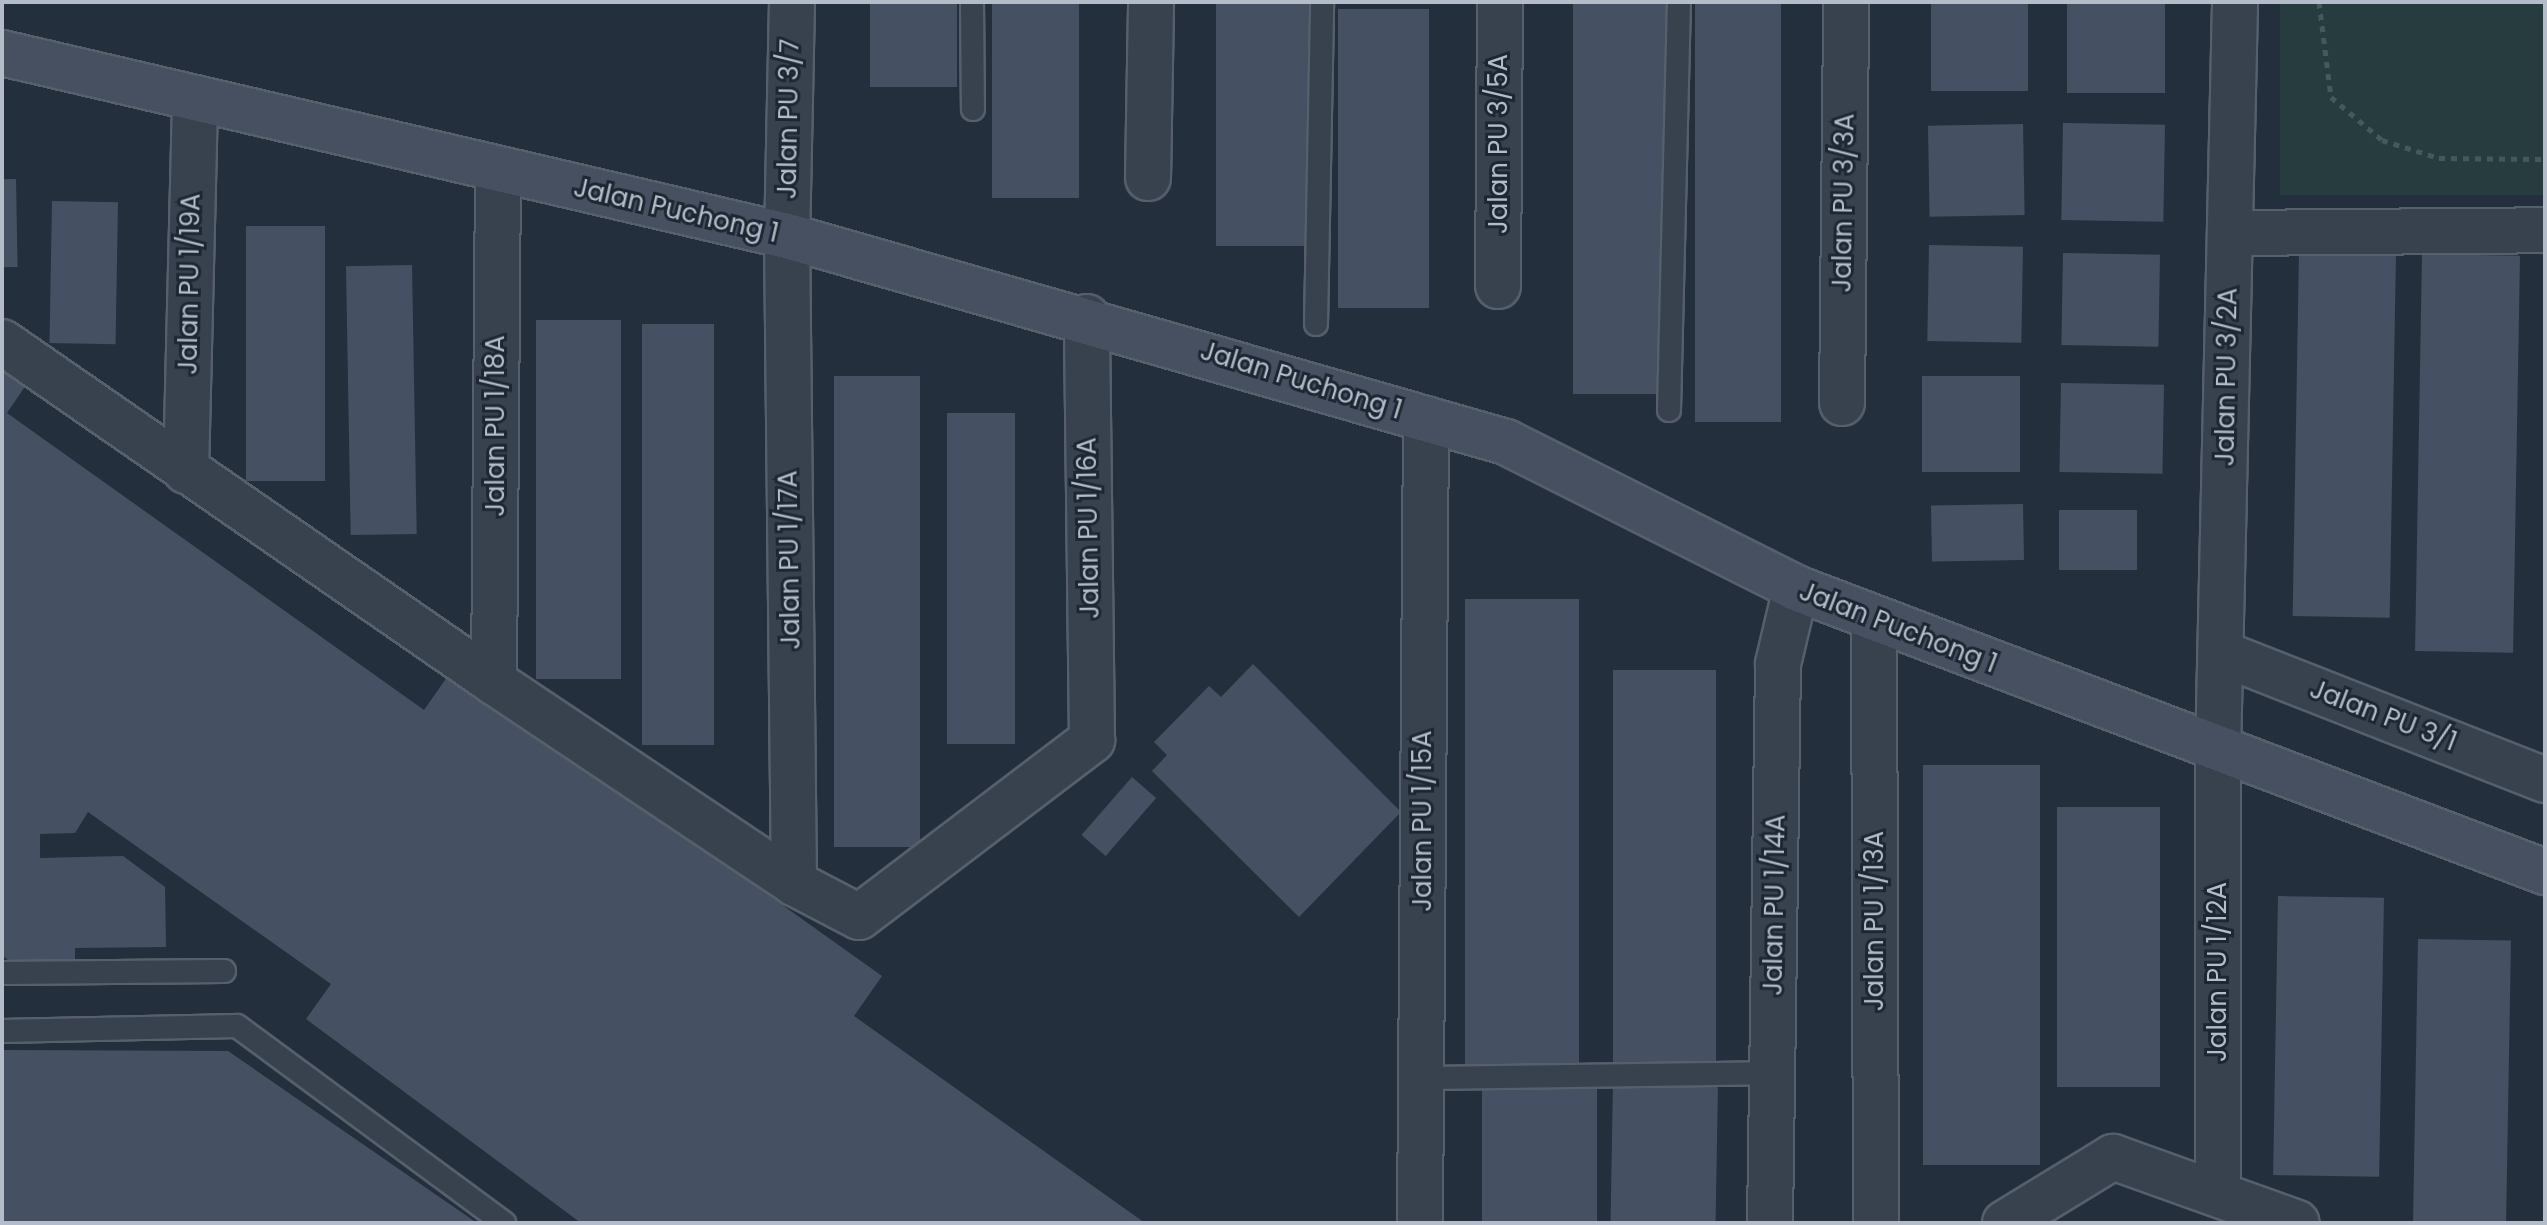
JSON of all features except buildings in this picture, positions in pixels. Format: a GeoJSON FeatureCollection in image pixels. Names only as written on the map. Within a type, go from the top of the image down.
{"type":"FeatureCollection","features":[{"type":"Feature","properties":{"kind":"street","name":"Jalan PU 3/7"},"geometry":{"type":"LineString","coordinates":[[787,236],[792,2]]}},
{"type":"Feature","properties":{"kind":"street"},"geometry":{"type":"LineString","coordinates":[[1148,178],[1151,2]]}},
{"type":"Feature","properties":{"kind":"street","name":"Jalan PU 3/5A"},"geometry":{"type":"LineString","coordinates":[[1498,286],[1500,2]]}},
{"type":"Feature","properties":{"kind":"street","name":"Jalan PU 3/3A"},"geometry":{"type":"LineString","coordinates":[[1842,403],[1846,2]]}},
{"type":"Feature","properties":{"kind":"street","name":"Jalan PU 3/2A"},"geometry":{"type":"LineString","coordinates":[[2218,753],[2235,2]]}},
{"type":"Feature","properties":{"kind":"street","name":"Jalan Puchong 1"},"geometry":{"type":"LineString","coordinates":[[2,53],[787,236],[1087,317],[1506,442],[1796,588],[2218,753],[2545,872]]}},
{"type":"Feature","properties":{"kind":"street","name":"Jalan PU 1/19A"},"geometry":{"type":"LineString","coordinates":[[186,471],[195,98]]}},
{"type":"Feature","properties":{"kind":"street","name":"Jalan PU 1/18A"},"geometry":{"type":"LineString","coordinates":[[494,682],[498,169]]}},
{"type":"Feature","properties":{"kind":"street"},"geometry":{"type":"LineString","coordinates":[[2230,233],[2545,230]]}},
{"type":"Feature","properties":{"kind":"street","name":"Jalan PU 1/17A"},"geometry":{"type":"LineString","coordinates":[[787,236],[794,883]]}},
{"type":"Feature","properties":{"kind":"street","name":"Jalan PU 1/16A"},"geometry":{"type":"LineString","coordinates":[[794,883],[859,917],[1092,740],[1087,317]]}},
{"type":"Feature","properties":{"kind":"street"},"geometry":{"type":"LineString","coordinates":[[2,342],[494,682],[794,883]]}},
{"type":"Feature","properties":{"kind":"street","name":"Jalan PU 1/15A"},"geometry":{"type":"LineString","coordinates":[[1420,1223],[1426,419]]}},
{"type":"Feature","properties":{"kind":"street","name":"Jalan PU 1/14A"},"geometry":{"type":"LineString","coordinates":[[1770,1223],[1778,664],[1796,588]]}},
{"type":"Feature","properties":{"kind":"street","name":"Jalan PU 1/13A"},"geometry":{"type":"LineString","coordinates":[[1874,619],[1876,1223]]}},
{"type":"Feature","properties":{"kind":"street","name":"Jalan PU 3/1"},"geometry":{"type":"LineString","coordinates":[[2221,653],[2545,780]]}},
{"type":"Feature","properties":{"kind":"street","name":"Jalan PU 1/12A"},"geometry":{"type":"LineString","coordinates":[[2218,753],[2218,1191]]}},
{"type":"Feature","properties":{"kind":"street"},"geometry":{"type":"LineString","coordinates":[[2005,1223],[2113,1157],[2218,1191],[2297,1223]]}},
{"type":"Feature","properties":{"kind":"lane"},"geometry":{"type":"LineString","coordinates":[[972,2],[973,109]]}},
{"type":"Feature","properties":{"kind":"lane"},"geometry":{"type":"LineString","coordinates":[[1316,324],[1322,2]]}},
{"type":"Feature","properties":{"kind":"lane"},"geometry":{"type":"LineString","coordinates":[[1669,410],[1679,2]]}},
{"type":"Feature","properties":{"kind":"lane"},"geometry":{"type":"LineString","coordinates":[[2,973],[224,971]]}},
{"type":"Feature","properties":{"kind":"lane"},"geometry":{"type":"LineString","coordinates":[[2,1031],[237,1026],[504,1223]]}},
{"type":"Feature","properties":{"kind":"lane"},"geometry":{"type":"LineString","coordinates":[[1421,1078],[1773,1073]]}},
{"type":"Feature","properties":{"kind":"path"},"geometry":{"type":"LineString","coordinates":[[2319,2],[2331,97],[2382,140],[2439,158],[2545,159]]}},
{"type":"Feature","properties":{"kind":"green space"},"geometry":{"type":"Polygon","coordinates":[[[2280,2],[2545,2],[2545,195],[2280,195],[2280,2]]]}}]}
